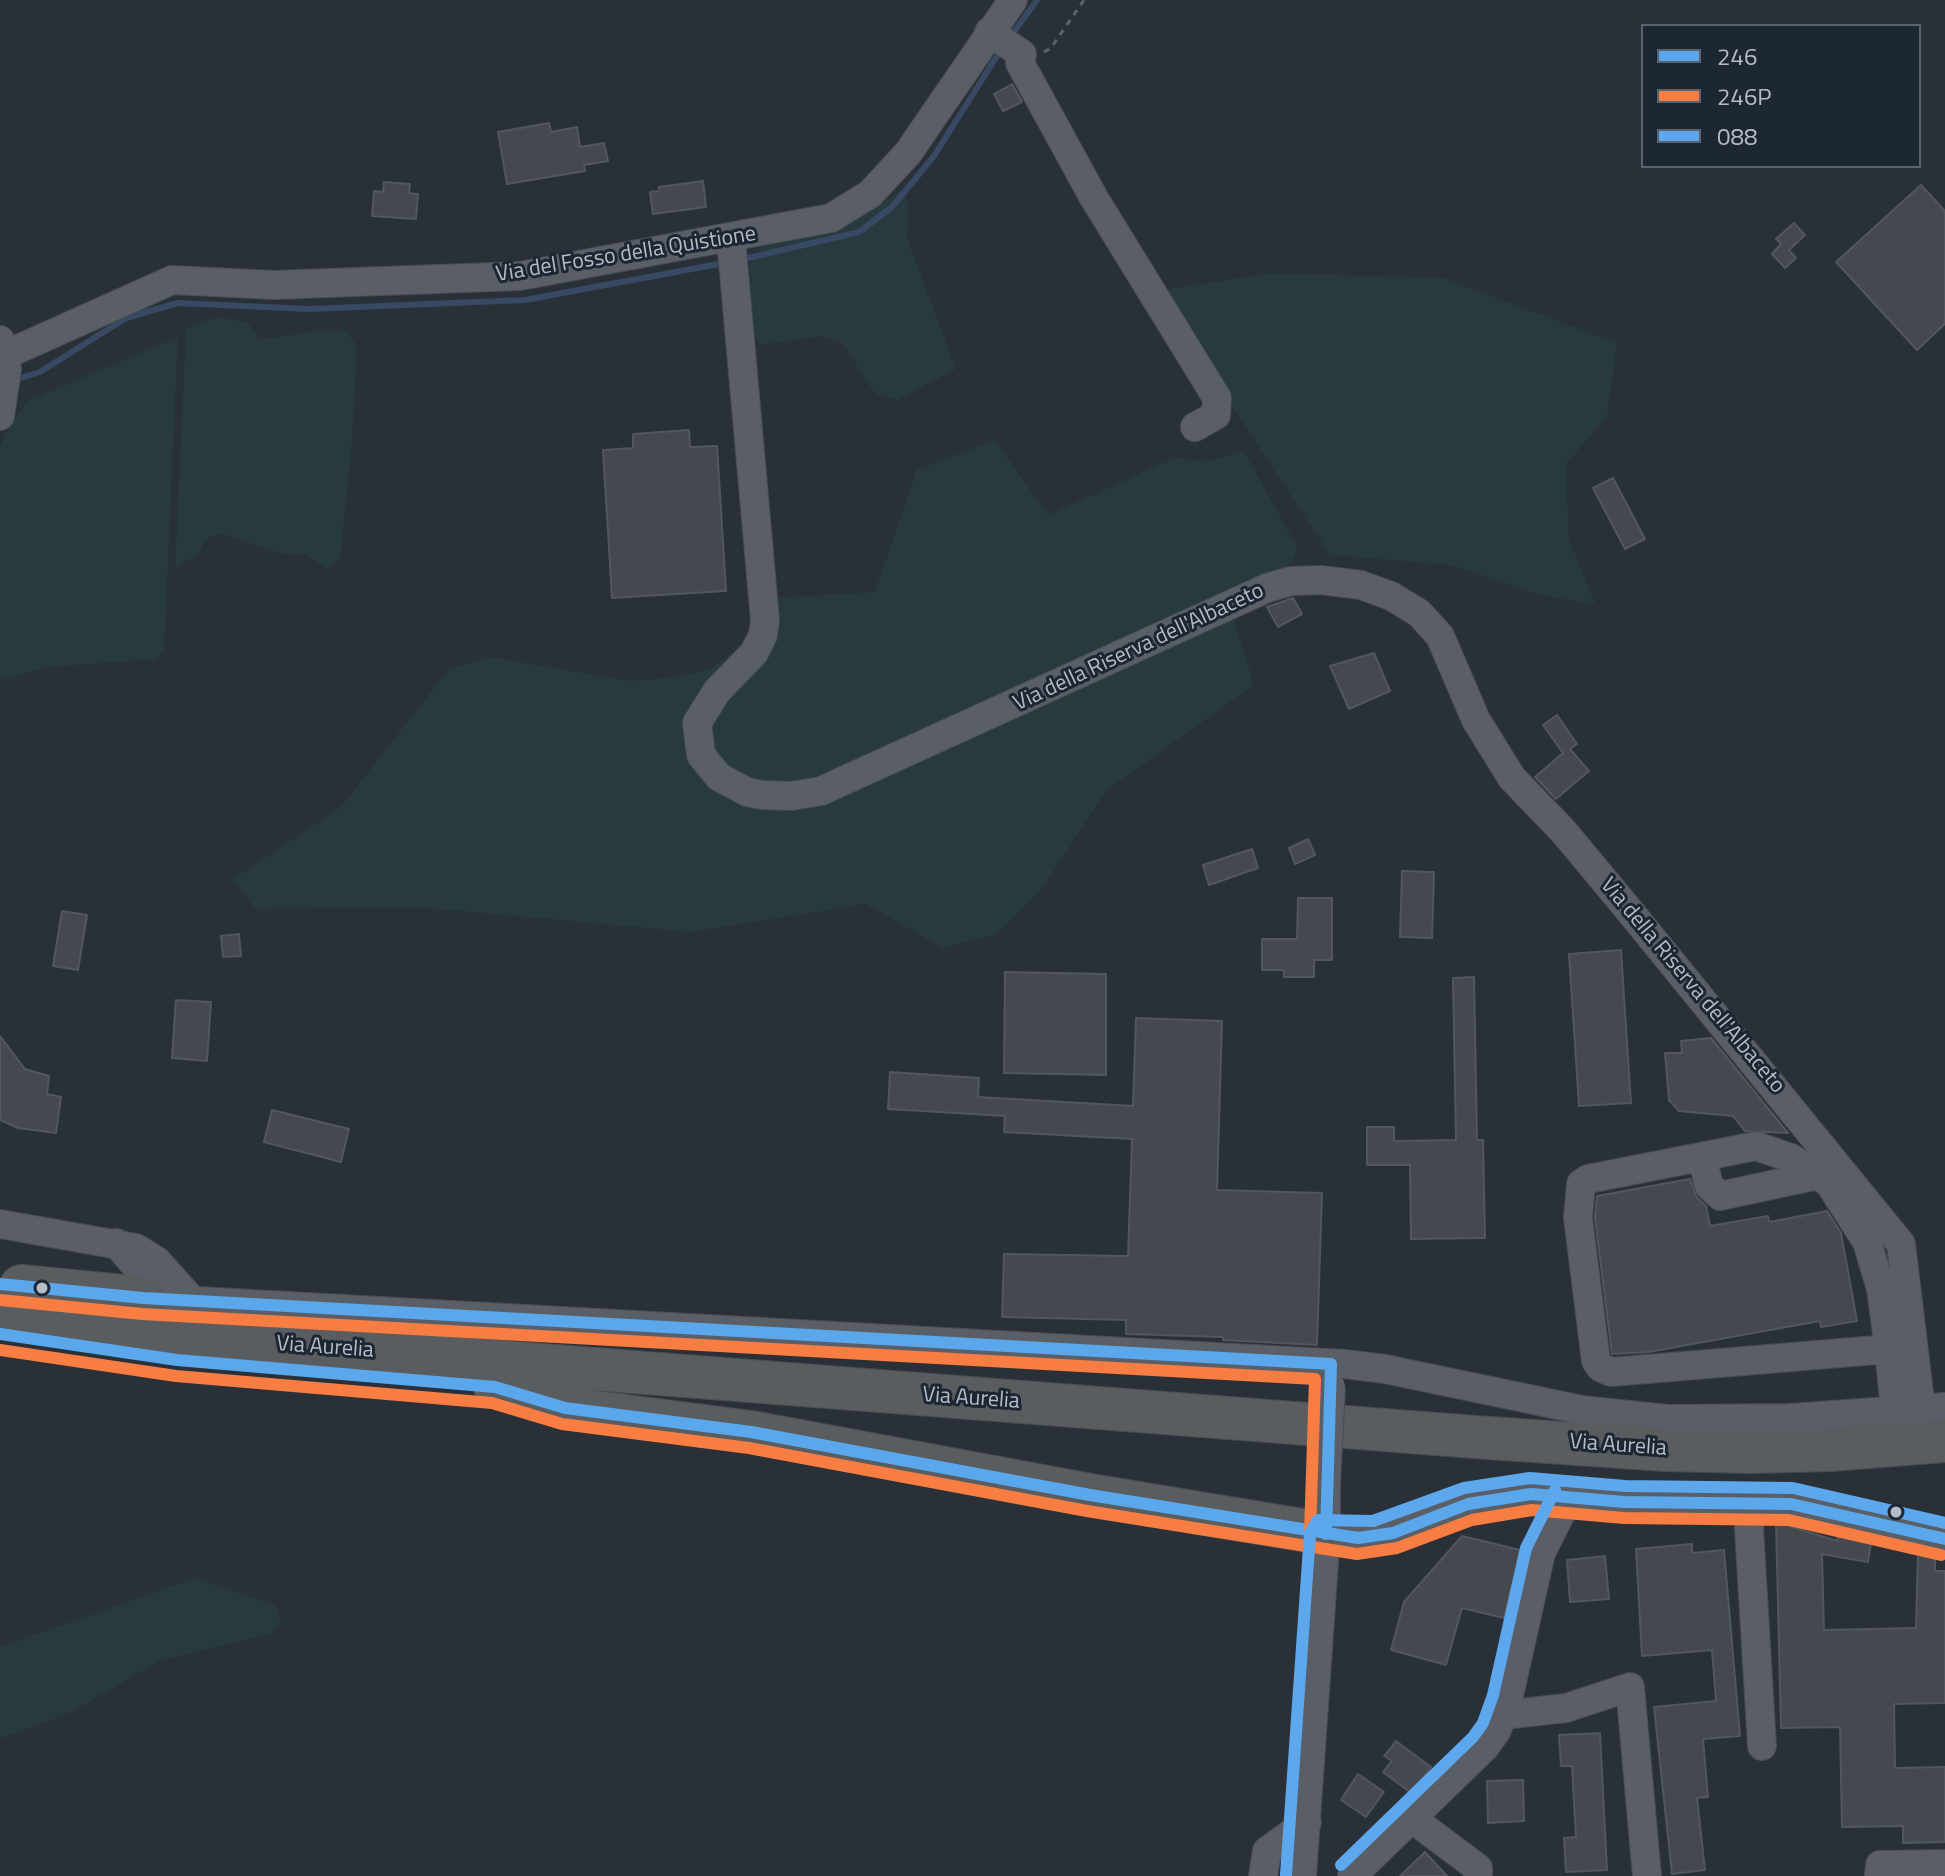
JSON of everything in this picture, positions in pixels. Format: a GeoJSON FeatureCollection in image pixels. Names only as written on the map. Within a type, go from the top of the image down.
{"type":"FeatureCollection","features":[{"type":"Feature","properties":{"kind":"highway"},"geometry":{"type":"LineString","coordinates":[[0,1284],[143,1298]]}},
{"type":"Feature","properties":{"kind":"highway","name":"Via Aurelia"},"geometry":{"type":"LineString","coordinates":[[0,1308],[87,1324],[219,1340],[1507,1439],[1751,1452],[1831,1450],[1927,1417]]}},
{"type":"Feature","properties":{"kind":"highway","name":"Via Aurelia"},"geometry":{"type":"LineString","coordinates":[[0,1334],[177,1360],[1485,1463],[1756,1476],[1833,1474],[1945,1465]]}},
{"type":"Feature","properties":{"kind":"highway"},"geometry":{"type":"LineString","coordinates":[[495,1387],[565,1408],[751,1432],[1090,1495],[1326,1534]]}},
{"type":"Feature","properties":{"kind":"street","name":"Via del Fosso della Quistione"},"geometry":{"type":"LineString","coordinates":[[3,375],[152,287],[177,279],[274,285],[490,278],[560,271],[734,263],[831,218],[870,194],[1006,43],[1013,0]]}},
{"type":"Feature","properties":{"kind":"street"},"geometry":{"type":"LineString","coordinates":[[1006,43],[1094,198],[1217,398],[1216,415],[1195,427]]}},
{"type":"Feature","properties":{"kind":"street"},"geometry":{"type":"LineString","coordinates":[[720,325],[734,263]]}},
{"type":"Feature","properties":{"kind":"street","name":"Via della Riserva dell'Albaceto"},"geometry":{"type":"LineString","coordinates":[[734,263],[765,620],[754,653],[717,691],[697,723],[701,755],[719,777],[747,792],[762,795],[821,791],[1267,588],[1291,581],[1321,580],[1361,585],[1391,596],[1419,613],[1440,636],[1476,720],[1512,778],[1564,832],[1901,1244],[1927,1417]]}},
{"type":"Feature","properties":{"kind":"street"},"geometry":{"type":"LineString","coordinates":[[1756,1146],[1791,1158],[1829,1183],[1867,1242],[1881,1289],[1880,1350],[1611,1372],[1596,1361],[1578,1218],[1581,1184],[1588,1179],[1756,1146]]}},
{"type":"Feature","properties":{"kind":"street"},"geometry":{"type":"LineString","coordinates":[[1702,1157],[1709,1186],[1720,1196],[1818,1175]]}},
{"type":"Feature","properties":{"kind":"street"},"geometry":{"type":"LineString","coordinates":[[0,1224],[116,1243],[150,1256],[193,1301]]}},
{"type":"Feature","properties":{"kind":"street"},"geometry":{"type":"LineString","coordinates":[[116,1243],[140,1271],[143,1298]]}},
{"type":"Feature","properties":{"kind":"street","name":"Via Aurelia"},"geometry":{"type":"LineString","coordinates":[[143,1298],[1331,1375],[1372,1367],[1509,1397],[1636,1417],[1927,1417]]}},
{"type":"Feature","properties":{"kind":"street"},"geometry":{"type":"LineString","coordinates":[[1865,1319],[1880,1350],[1927,1417]]}},
{"type":"Feature","properties":{"kind":"street"},"geometry":{"type":"LineString","coordinates":[[1302,1876],[1326,1534],[1331,1375]]}},
{"type":"Feature","properties":{"kind":"street"},"geometry":{"type":"LineString","coordinates":[[1326,1534],[1375,1537],[1459,1507],[1509,1495],[1695,1504],[1791,1504],[1945,1539]]}},
{"type":"Feature","properties":{"kind":"street"},"geometry":{"type":"LineString","coordinates":[[1352,1876],[1485,1747],[1503,1715],[1541,1553],[1569,1497]]}},
{"type":"Feature","properties":{"kind":"street"},"geometry":{"type":"LineString","coordinates":[[1753,1503],[1749,1529],[1762,1746]]}},
{"type":"Feature","properties":{"kind":"street"},"geometry":{"type":"LineString","coordinates":[[1503,1715],[1566,1708],[1630,1687],[1647,1876]]}},
{"type":"Feature","properties":{"kind":"street"},"geometry":{"type":"LineString","coordinates":[[1411,1818],[1478,1868],[1478,1876]]}},
{"type":"Feature","properties":{"kind":"street"},"geometry":{"type":"LineString","coordinates":[[1263,1876],[1267,1851],[1307,1822]]}},
{"type":"Feature","properties":{"kind":"street"},"geometry":{"type":"LineString","coordinates":[[1879,1876],[1880,1865],[1945,1864]]}},
{"type":"Feature","properties":{"kind":"path"},"geometry":{"type":"LineString","coordinates":[[1006,43],[1039,55],[1051,48],[1084,0]]}},
{"type":"Feature","properties":{"kind":"green space"},"geometry":{"type":"Polygon","coordinates":[[[903,189],[909,208],[907,238],[956,369],[897,400],[875,394],[843,344],[821,336],[760,345],[751,327],[750,265],[764,244],[857,219],[903,189]]]}},
{"type":"Feature","properties":{"kind":"green space"},"geometry":{"type":"Polygon","coordinates":[[[1273,273],[1443,278],[1617,343],[1607,417],[1566,464],[1569,540],[1596,605],[1537,594],[1451,565],[1330,555],[1156,291],[1273,273]]]}},
{"type":"Feature","properties":{"kind":"green space"},"geometry":{"type":"Polygon","coordinates":[[[215,317],[248,322],[259,340],[316,331],[347,331],[357,346],[352,442],[340,559],[328,569],[306,555],[279,553],[220,533],[205,540],[198,555],[175,568],[186,329],[215,317]]]}},
{"type":"Feature","properties":{"kind":"green space"},"geometry":{"type":"Polygon","coordinates":[[[178,337],[164,650],[157,659],[50,667],[0,680],[0,446],[6,433],[27,401],[178,337]]]}},
{"type":"Feature","properties":{"kind":"green space"},"geometry":{"type":"Polygon","coordinates":[[[995,440],[1048,515],[1174,458],[1207,461],[1244,451],[1298,549],[1282,577],[799,788],[758,788],[715,764],[705,724],[773,598],[875,592],[917,470],[995,440]]]}},
{"type":"Feature","properties":{"kind":"green space"},"geometry":{"type":"Polygon","coordinates":[[[1232,612],[1254,685],[1107,790],[1041,890],[995,935],[943,948],[866,904],[691,932],[427,908],[255,909],[233,879],[340,808],[449,669],[491,657],[629,681],[676,677],[710,669],[736,650],[740,660],[691,748],[795,805],[1232,612]]]}},
{"type":"Feature","properties":{"kind":"green space"},"geometry":{"type":"Polygon","coordinates":[[[195,1578],[275,1605],[281,1622],[271,1634],[161,1660],[70,1713],[0,1739],[0,1647],[195,1578]]]}},
{"type":"Feature","properties":{"kind":"building"},"geometry":{"type":"Polygon","coordinates":[[[1012,84],[1022,102],[1003,111],[994,94],[1012,84]]]}},
{"type":"Feature","properties":{"kind":"building"},"geometry":{"type":"Polygon","coordinates":[[[549,123],[551,132],[577,127],[580,147],[604,143],[608,161],[584,165],[585,171],[507,184],[498,132],[549,123]]]}},
{"type":"Feature","properties":{"kind":"building"},"geometry":{"type":"Polygon","coordinates":[[[703,181],[706,207],[653,214],[650,192],[659,191],[659,187],[703,181]]]}},
{"type":"Feature","properties":{"kind":"building"},"geometry":{"type":"Polygon","coordinates":[[[384,182],[410,184],[409,193],[418,194],[416,219],[372,216],[374,191],[383,192],[384,182]]]}},
{"type":"Feature","properties":{"kind":"building"},"geometry":{"type":"Polygon","coordinates":[[[1921,185],[1945,211],[1945,324],[1917,350],[1836,262],[1921,185]]]}},
{"type":"Feature","properties":{"kind":"building"},"geometry":{"type":"Polygon","coordinates":[[[1794,223],[1805,235],[1789,250],[1796,258],[1785,268],[1772,254],[1781,244],[1776,239],[1794,223]]]}},
{"type":"Feature","properties":{"kind":"building"},"geometry":{"type":"Polygon","coordinates":[[[689,430],[690,447],[717,446],[726,591],[612,598],[603,450],[633,448],[633,434],[689,430]]]}},
{"type":"Feature","properties":{"kind":"building"},"geometry":{"type":"Polygon","coordinates":[[[1613,478],[1645,539],[1625,549],[1593,488],[1613,478]]]}},
{"type":"Feature","properties":{"kind":"building"},"geometry":{"type":"Polygon","coordinates":[[[1293,598],[1302,614],[1278,627],[1267,607],[1293,598]]]}},
{"type":"Feature","properties":{"kind":"building"},"geometry":{"type":"Polygon","coordinates":[[[1374,653],[1390,691],[1349,709],[1330,666],[1374,653]]]}},
{"type":"Feature","properties":{"kind":"building"},"geometry":{"type":"Polygon","coordinates":[[[1557,715],[1577,744],[1570,749],[1589,771],[1556,799],[1535,777],[1563,753],[1543,725],[1557,715]]]}},
{"type":"Feature","properties":{"kind":"building"},"geometry":{"type":"Polygon","coordinates":[[[1308,839],[1315,855],[1295,864],[1289,848],[1308,839]]]}},
{"type":"Feature","properties":{"kind":"building"},"geometry":{"type":"Polygon","coordinates":[[[1252,849],[1258,868],[1209,885],[1203,865],[1252,849]]]}},
{"type":"Feature","properties":{"kind":"building"},"geometry":{"type":"Polygon","coordinates":[[[1402,871],[1434,872],[1432,938],[1400,937],[1402,871]]]}},
{"type":"Feature","properties":{"kind":"building"},"geometry":{"type":"Polygon","coordinates":[[[1298,898],[1332,898],[1332,960],[1314,960],[1314,977],[1284,977],[1284,970],[1262,970],[1262,939],[1297,939],[1298,898]]]}},
{"type":"Feature","properties":{"kind":"building"},"geometry":{"type":"Polygon","coordinates":[[[62,911],[87,915],[78,970],[53,966],[62,911]]]}},
{"type":"Feature","properties":{"kind":"building"},"geometry":{"type":"Polygon","coordinates":[[[239,934],[241,956],[223,957],[221,936],[239,934]]]}},
{"type":"Feature","properties":{"kind":"building"},"geometry":{"type":"Polygon","coordinates":[[[1621,950],[1631,1103],[1579,1106],[1569,954],[1621,950]]]}},
{"type":"Feature","properties":{"kind":"building"},"geometry":{"type":"Polygon","coordinates":[[[1005,972],[1106,974],[1106,1075],[1004,1073],[1005,972]]]}},
{"type":"Feature","properties":{"kind":"building"},"geometry":{"type":"Polygon","coordinates":[[[1474,977],[1477,1140],[1483,1140],[1485,1238],[1411,1239],[1410,1165],[1367,1165],[1367,1127],[1394,1127],[1394,1141],[1456,1140],[1453,978],[1474,977]]]}},
{"type":"Feature","properties":{"kind":"building"},"geometry":{"type":"Polygon","coordinates":[[[176,1000],[211,1002],[207,1061],[172,1058],[176,1000]]]}},
{"type":"Feature","properties":{"kind":"building"},"geometry":{"type":"Polygon","coordinates":[[[1136,1018],[1222,1021],[1217,1190],[1322,1193],[1317,1345],[1223,1340],[1223,1337],[1126,1334],[1126,1320],[1002,1317],[1004,1254],[1128,1256],[1132,1139],[1004,1132],[1005,1116],[888,1109],[890,1072],[979,1078],[978,1097],[1133,1106],[1136,1018]]]}},
{"type":"Feature","properties":{"kind":"building"},"geometry":{"type":"Polygon","coordinates":[[[0,1036],[25,1069],[49,1076],[47,1094],[61,1097],[56,1133],[18,1128],[0,1120],[0,1036]]]}},
{"type":"Feature","properties":{"kind":"building"},"geometry":{"type":"Polygon","coordinates":[[[1711,1038],[1788,1133],[1745,1131],[1733,1116],[1679,1111],[1669,1100],[1665,1053],[1682,1053],[1681,1041],[1711,1038]]]}},
{"type":"Feature","properties":{"kind":"building"},"geometry":{"type":"Polygon","coordinates":[[[272,1110],[349,1129],[341,1162],[264,1142],[272,1110]]]}},
{"type":"Feature","properties":{"kind":"building"},"geometry":{"type":"Polygon","coordinates":[[[1690,1179],[1697,1198],[1706,1206],[1710,1226],[1768,1216],[1769,1222],[1827,1211],[1841,1233],[1857,1321],[1821,1327],[1820,1321],[1648,1352],[1612,1354],[1595,1218],[1597,1196],[1690,1179]]]}},
{"type":"Feature","properties":{"kind":"building"},"geometry":{"type":"Polygon","coordinates":[[[1776,1522],[1837,1541],[1838,1536],[1871,1542],[1868,1562],[1822,1554],[1824,1630],[1916,1628],[1918,1554],[1935,1555],[1935,1571],[1945,1571],[1945,1703],[1894,1704],[1895,1768],[1945,1767],[1945,1842],[1903,1843],[1903,1826],[1842,1827],[1840,1727],[1781,1728],[1776,1522]]]}},
{"type":"Feature","properties":{"kind":"building"},"geometry":{"type":"Polygon","coordinates":[[[1462,1536],[1520,1550],[1504,1618],[1462,1608],[1446,1665],[1391,1650],[1404,1602],[1462,1536]]]}},
{"type":"Feature","properties":{"kind":"building"},"geometry":{"type":"Polygon","coordinates":[[[1692,1544],[1692,1553],[1724,1550],[1740,1736],[1703,1739],[1708,1797],[1697,1798],[1705,1870],[1672,1874],[1654,1707],[1716,1701],[1712,1650],[1642,1656],[1636,1549],[1692,1544]]]}},
{"type":"Feature","properties":{"kind":"building"},"geometry":{"type":"Polygon","coordinates":[[[1605,1556],[1609,1599],[1570,1602],[1567,1560],[1605,1556]]]}},
{"type":"Feature","properties":{"kind":"building"},"geometry":{"type":"Polygon","coordinates":[[[1600,1733],[1607,1870],[1566,1872],[1564,1838],[1576,1837],[1572,1766],[1561,1766],[1559,1735],[1600,1733]]]}},
{"type":"Feature","properties":{"kind":"building"},"geometry":{"type":"Polygon","coordinates":[[[1396,1741],[1431,1767],[1411,1793],[1383,1772],[1392,1761],[1384,1756],[1396,1741]]]}},
{"type":"Feature","properties":{"kind":"building"},"geometry":{"type":"Polygon","coordinates":[[[1358,1774],[1384,1792],[1366,1817],[1341,1800],[1358,1774]]]}},
{"type":"Feature","properties":{"kind":"building"},"geometry":{"type":"Polygon","coordinates":[[[1523,1780],[1524,1821],[1488,1823],[1487,1781],[1523,1780]]]}},
{"type":"Feature","properties":{"kind":"building"},"geometry":{"type":"Polygon","coordinates":[[[1425,1852],[1447,1876],[1400,1876],[1425,1852]]]}},
{"type":"Feature","properties":{"kind":"waterway"},"geometry":{"type":"LineString","coordinates":[[1011,36],[1037,0]]}},
{"type":"Feature","properties":{"kind":"waterway"},"geometry":{"type":"LineString","coordinates":[[744,259],[859,232],[892,207],[934,156],[1002,48]]}},
{"type":"Feature","properties":{"kind":"waterway"},"geometry":{"type":"LineString","coordinates":[[14,380],[40,372],[126,318],[178,303],[309,309],[525,300],[724,263]]}},
{"type":"Feature","properties":{"kind":"transit line","name":"246"},"geometry":{"type":"LineString","coordinates":[[0,1284],[143,1298],[1331,1364],[1326,1534]]}},
{"type":"Feature","properties":{"kind":"transit line","name":"246P"},"geometry":{"type":"LineString","coordinates":[[0,1300],[142,1314],[1315,1379],[1310,1534]]}},
{"type":"Feature","properties":{"kind":"transit line","name":"246"},"geometry":{"type":"LineString","coordinates":[[0,1334],[177,1360],[495,1387],[565,1408],[751,1432],[1090,1495],[1358,1538],[1393,1533],[1468,1504],[1531,1494],[1624,1502],[1791,1504],[1945,1539]]}},
{"type":"Feature","properties":{"kind":"transit line","name":"246P"},"geometry":{"type":"LineString","coordinates":[[0,1350],[176,1376],[492,1403],[562,1424],[749,1448],[1087,1511],[1357,1554],[1397,1548],[1472,1520],[1532,1510],[1624,1518],[1789,1520],[1941,1555]]}},
{"type":"Feature","properties":{"kind":"transit line","name":"088"},"geometry":{"type":"LineString","coordinates":[[1286,1875],[1310,1533],[1318,1520],[1373,1521],[1464,1488],[1530,1478],[1625,1486],[1793,1488],[1945,1523]]}},
{"type":"Feature","properties":{"kind":"transit line","name":"088"},"geometry":{"type":"LineString","coordinates":[[1341,1865],[1473,1737],[1483,1723],[1493,1695],[1526,1548],[1555,1490]]}}]}
